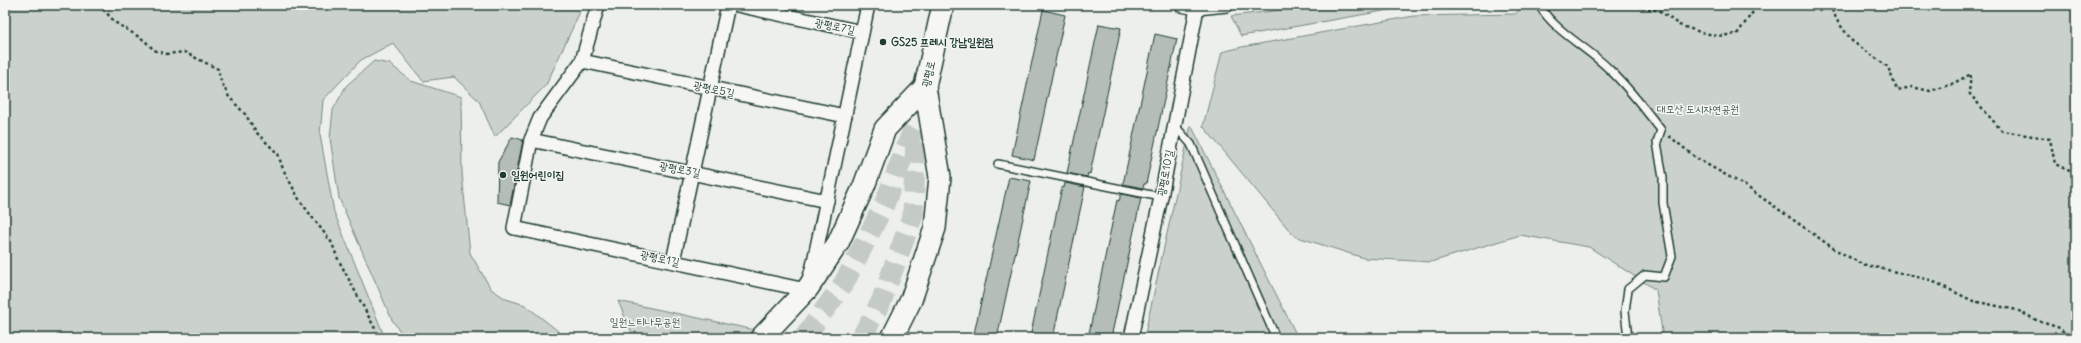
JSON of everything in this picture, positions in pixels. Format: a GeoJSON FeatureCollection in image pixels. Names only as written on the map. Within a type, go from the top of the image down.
{"type":"FeatureCollection","features":[{"type":"Feature","properties":{"kind":"main road","name":"광평로"},"geometry":{"type":"LineString","coordinates":[[917,120],[943,5]]}},
{"type":"Feature","properties":{"kind":"main road"},"geometry":{"type":"LineString","coordinates":[[761,338],[808,288],[838,244],[864,186],[885,129],[925,87]]}},
{"type":"Feature","properties":{"kind":"main road"},"geometry":{"type":"LineString","coordinates":[[892,338],[911,300],[935,228],[940,177],[925,87]]}},
{"type":"Feature","properties":{"kind":"street"},"geometry":{"type":"LineString","coordinates":[[531,140],[540,118],[582,61],[598,5]]}},
{"type":"Feature","properties":{"kind":"street"},"geometry":{"type":"LineString","coordinates":[[673,261],[728,5]]}},
{"type":"Feature","properties":{"kind":"street","name":"광평로7길"},"geometry":{"type":"LineString","coordinates":[[737,5],[862,32]]}},
{"type":"Feature","properties":{"kind":"street"},"geometry":{"type":"LineString","coordinates":[[827,201],[868,5]]}},
{"type":"Feature","properties":{"kind":"street"},"geometry":{"type":"LineString","coordinates":[[1181,5],[1197,8],[1227,5]]}},
{"type":"Feature","properties":{"kind":"street","name":"광평로10길"},"geometry":{"type":"LineString","coordinates":[[1131,338],[1161,197],[1197,8]]}},
{"type":"Feature","properties":{"kind":"street","name":"광평로5길"},"geometry":{"type":"LineString","coordinates":[[582,61],[845,116]]}},
{"type":"Feature","properties":{"kind":"street","name":"광평로3길"},"geometry":{"type":"LineString","coordinates":[[531,140],[693,172],[827,201]]}},
{"type":"Feature","properties":{"kind":"street","name":"광평로1길"},"geometry":{"type":"LineString","coordinates":[[531,140],[514,228],[806,290],[813,266],[827,201]]}},
{"type":"Feature","properties":{"kind":"lane"},"geometry":{"type":"LineString","coordinates":[[1539,5],[1548,19],[1609,68],[1641,104],[1661,130],[1657,142],[1663,178],[1663,203],[1672,256],[1664,277],[1645,275],[1628,288],[1625,311],[1628,338]]}},
{"type":"Feature","properties":{"kind":"lane"},"geometry":{"type":"LineString","coordinates":[[1174,126],[1191,144],[1276,338]]}},
{"type":"Feature","properties":{"kind":"lane"},"geometry":{"type":"LineString","coordinates":[[998,164],[1161,197]]}},
{"type":"Feature","properties":{"kind":"path"},"geometry":{"type":"LineString","coordinates":[[99,5],[116,23],[144,40],[154,50],[167,54],[184,52],[218,69],[221,81],[229,97],[245,114],[257,133],[278,154],[283,169],[300,202],[332,243],[337,257],[380,338]]}},
{"type":"Feature","properties":{"kind":"path"},"geometry":{"type":"LineString","coordinates":[[1630,5],[1660,11],[1679,25],[1718,36],[1737,34],[1758,5]]}},
{"type":"Feature","properties":{"kind":"path"},"geometry":{"type":"LineString","coordinates":[[1803,5],[1831,8],[1838,22],[1852,41],[1888,67],[1897,90],[1912,87],[1930,91],[1972,74],[1969,93],[2002,132],[2050,139],[2055,164],[2076,174]]}},
{"type":"Feature","properties":{"kind":"path"},"geometry":{"type":"LineString","coordinates":[[1661,130],[1699,160],[1744,185],[1836,250],[1862,264],[1930,280],[1973,301],[2017,310],[2038,321],[2060,328],[2069,338]]}},
{"type":"Feature","properties":{"kind":"green space"},"geometry":{"type":"Polygon","coordinates":[[[5,5],[581,5],[579,14],[546,85],[495,137],[479,101],[454,77],[423,81],[393,43],[361,60],[323,100],[320,135],[334,212],[385,338],[5,338],[5,5]]]}},
{"type":"Feature","properties":{"kind":"green space"},"geometry":{"type":"Polygon","coordinates":[[[1325,5],[1513,5],[1512,8],[1412,6],[1241,36],[1231,16],[1325,5]]]}},
{"type":"Feature","properties":{"kind":"green space","name":"대모산 도시자연공원"},"geometry":{"type":"Polygon","coordinates":[[[1524,5],[2076,5],[2076,338],[1663,338],[1656,290],[1589,247],[1520,235],[1431,262],[1364,258],[1294,236],[1203,126],[1222,52],[1242,47],[1414,16],[1515,14],[1524,5]]]}},
{"type":"Feature","properties":{"kind":"green space"},"geometry":{"type":"Polygon","coordinates":[[[374,61],[390,64],[411,81],[461,97],[462,174],[470,253],[491,289],[506,299],[525,305],[558,331],[559,338],[405,338],[392,320],[339,198],[330,138],[333,110],[346,86],[374,61]]]}},
{"type":"Feature","properties":{"kind":"green space"},"geometry":{"type":"Polygon","coordinates":[[[1191,125],[1298,338],[1144,338],[1191,125]]]}},
{"type":"Feature","properties":{"kind":"green space","name":"일원느티나무공원"},"geometry":{"type":"Polygon","coordinates":[[[618,301],[755,330],[744,338],[634,338],[618,301]]]}},
{"type":"Feature","properties":{"kind":"building"},"geometry":{"type":"Polygon","coordinates":[[[1043,10],[1065,15],[1034,160],[1012,155],[1043,10]]]}},
{"type":"Feature","properties":{"kind":"building"},"geometry":{"type":"Polygon","coordinates":[[[1099,24],[1121,28],[1090,174],[1088,173],[1087,177],[1067,173],[1099,24]]]}},
{"type":"Feature","properties":{"kind":"building"},"geometry":{"type":"Polygon","coordinates":[[[1155,34],[1177,39],[1146,184],[1144,184],[1143,188],[1123,184],[1155,34]]]}},
{"type":"Feature","properties":{"kind":"building"},"geometry":{"type":"Polygon","coordinates":[[[512,137],[523,140],[510,205],[497,202],[498,162],[512,137]]]}},
{"type":"Feature","properties":{"kind":"building"},"geometry":{"type":"Polygon","coordinates":[[[1009,177],[1031,181],[997,338],[973,338],[1009,177]]]}},
{"type":"Feature","properties":{"kind":"building"},"geometry":{"type":"Polygon","coordinates":[[[1065,183],[1085,187],[1053,338],[1031,333],[1062,187],[1064,188],[1065,183]]]}},
{"type":"Feature","properties":{"kind":"building"},"geometry":{"type":"Polygon","coordinates":[[[1121,194],[1141,198],[1111,338],[1088,338],[1117,200],[1119,201],[1121,194]]]}},
{"type":"Feature","properties":{"kind":"tunnel"},"geometry":{"type":"LineString","coordinates":[[804,338],[844,283],[884,205],[917,120]]}},
{"type":"Feature","properties":{"kind":"tunnel"},"geometry":{"type":"LineString","coordinates":[[861,338],[881,302],[913,215],[916,136]]}},
{"type":"Feature","properties":{"kind":"place","name":"GS25 프레시 강남일원점"},"geometry":{"type":"Point","coordinates":[883,42]}},
{"type":"Feature","properties":{"kind":"place","name":"일원어린이집"},"geometry":{"type":"Point","coordinates":[503,175]}}]}
